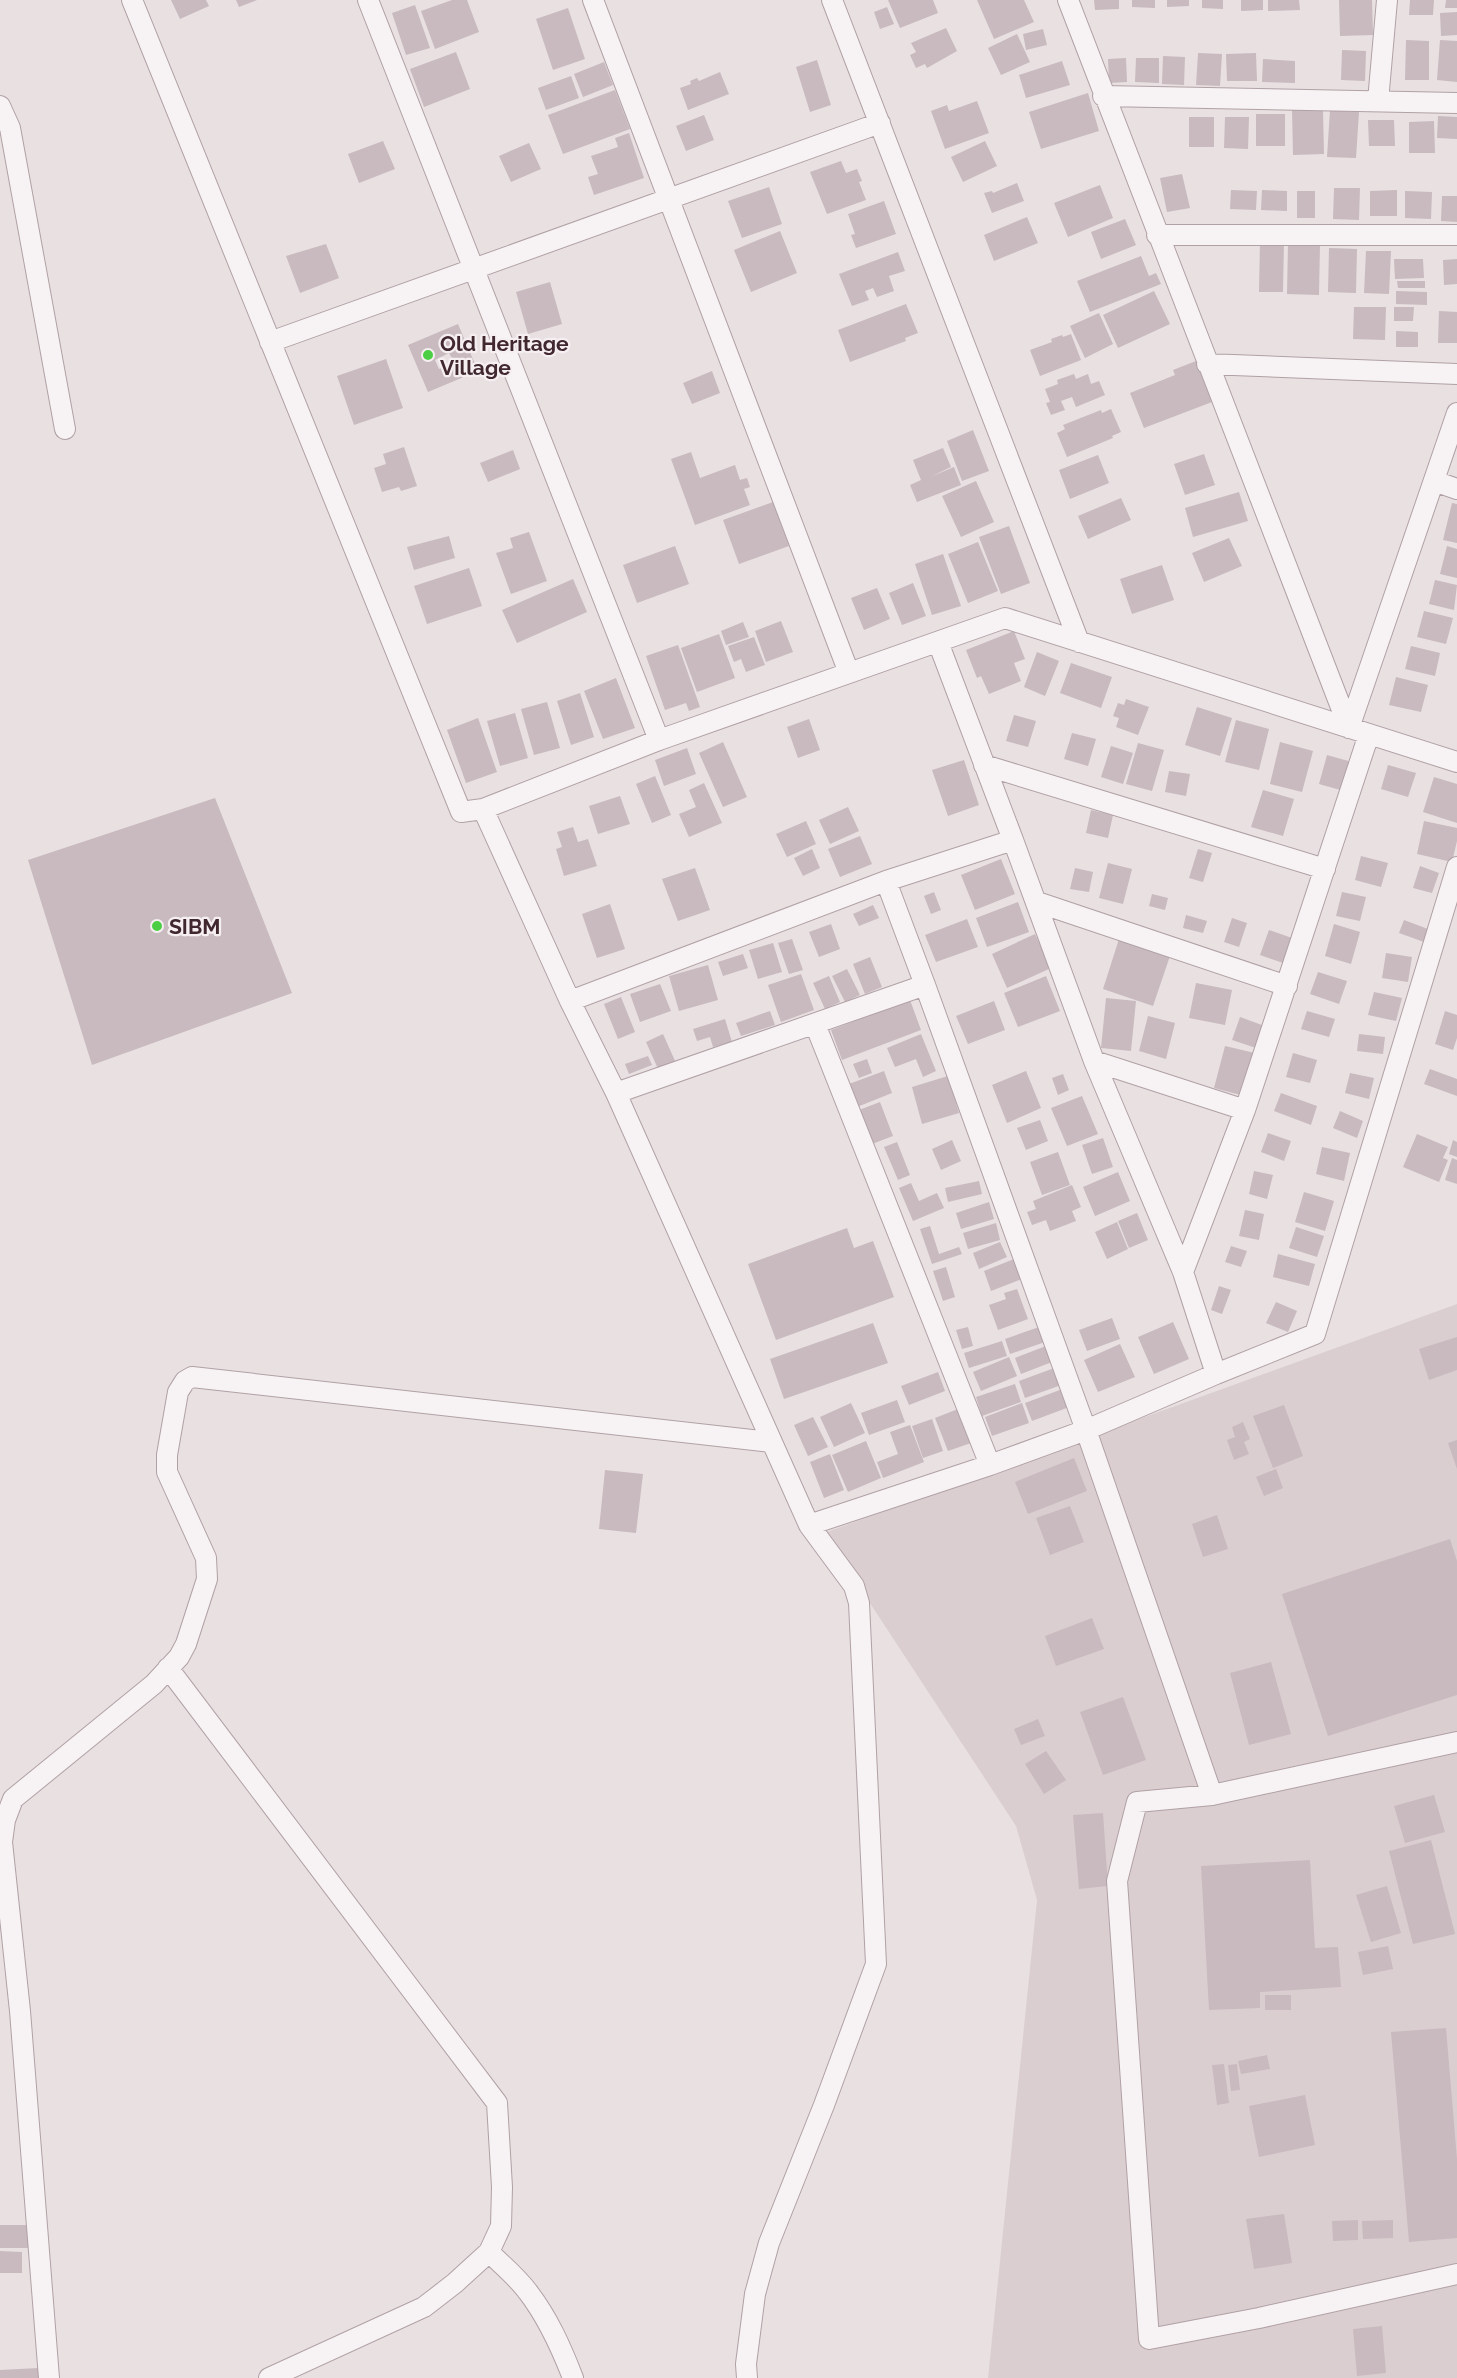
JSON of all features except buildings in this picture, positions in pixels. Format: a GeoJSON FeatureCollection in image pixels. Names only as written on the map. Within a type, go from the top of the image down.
{"type":"FeatureCollection","features":[{"type":"Feature","properties":{"kind":"street"},"geometry":{"type":"LineString","coordinates":[[132,0],[461,812],[483,809],[659,740],[1005,618],[1457,762]]}},
{"type":"Feature","properties":{"kind":"street"},"geometry":{"type":"LineString","coordinates":[[368,0],[659,740]]}},
{"type":"Feature","properties":{"kind":"street"},"geometry":{"type":"LineString","coordinates":[[593,0],[849,673]]}},
{"type":"Feature","properties":{"kind":"street"},"geometry":{"type":"LineString","coordinates":[[832,0],[1079,642]]}},
{"type":"Feature","properties":{"kind":"street"},"geometry":{"type":"LineString","coordinates":[[1068,0],[1103,96],[1349,728]]}},
{"type":"Feature","properties":{"kind":"street"},"geometry":{"type":"LineString","coordinates":[[1378,101],[1387,0]]}},
{"type":"Feature","properties":{"kind":"street"},"geometry":{"type":"LineString","coordinates":[[1103,96],[1457,103]]}},
{"type":"Feature","properties":{"kind":"street"},"geometry":{"type":"LineString","coordinates":[[0,106],[10,128],[65,429]]}},
{"type":"Feature","properties":{"kind":"street"},"geometry":{"type":"LineString","coordinates":[[270,342],[879,123]]}},
{"type":"Feature","properties":{"kind":"street"},"geometry":{"type":"LineString","coordinates":[[1157,235],[1457,235]]}},
{"type":"Feature","properties":{"kind":"street"},"geometry":{"type":"LineString","coordinates":[[1207,364],[1457,374]]}},
{"type":"Feature","properties":{"kind":"street"},"geometry":{"type":"LineString","coordinates":[[1349,728],[1457,413]]}},
{"type":"Feature","properties":{"kind":"street"},"geometry":{"type":"LineString","coordinates":[[1434,481],[1457,489]]}},
{"type":"Feature","properties":{"kind":"street"},"geometry":{"type":"LineString","coordinates":[[938,642],[1037,902],[1094,1061],[1183,1272],[1216,1374]]}},
{"type":"Feature","properties":{"kind":"street"},"geometry":{"type":"LineString","coordinates":[[1183,1272],[1245,1110],[1370,734]]}},
{"type":"Feature","properties":{"kind":"street"},"geometry":{"type":"LineString","coordinates":[[984,765],[1325,869]]}},
{"type":"Feature","properties":{"kind":"street"},"geometry":{"type":"LineString","coordinates":[[483,809],[570,1001],[616,1093],[809,1525],[854,1586],[859,1603],[876,1964],[824,2105],[769,2243],[755,2294],[746,2364],[747,2378]]}},
{"type":"Feature","properties":{"kind":"street"},"geometry":{"type":"LineString","coordinates":[[570,1001],[886,881],[1013,840]]}},
{"type":"Feature","properties":{"kind":"street"},"geometry":{"type":"LineString","coordinates":[[809,1525],[990,1465],[1086,1430],[1315,1334],[1457,867]]}},
{"type":"Feature","properties":{"kind":"street"},"geometry":{"type":"LineString","coordinates":[[886,881],[1086,1430],[1212,1796]]}},
{"type":"Feature","properties":{"kind":"street"},"geometry":{"type":"LineString","coordinates":[[1037,902],[1287,987]]}},
{"type":"Feature","properties":{"kind":"street"},"geometry":{"type":"LineString","coordinates":[[616,1093],[925,984]]}},
{"type":"Feature","properties":{"kind":"street"},"geometry":{"type":"LineString","coordinates":[[815,1024],[990,1465]]}},
{"type":"Feature","properties":{"kind":"street"},"geometry":{"type":"LineString","coordinates":[[1094,1061],[1245,1110]]}},
{"type":"Feature","properties":{"kind":"street"},"geometry":{"type":"LineString","coordinates":[[49,2378],[20,2011],[2,1842],[5,1820],[13,1799],[154,1684],[179,1657],[186,1644],[207,1579],[206,1558],[167,1472],[167,1455],[178,1392],[185,1381],[192,1377],[771,1442]]}},
{"type":"Feature","properties":{"kind":"street"},"geometry":{"type":"LineString","coordinates":[[168,1668],[497,2103],[502,2187],[501,2226],[489,2252],[455,2283],[423,2307],[269,2378]]}},
{"type":"Feature","properties":{"kind":"street"},"geometry":{"type":"LineString","coordinates":[[1457,1742],[1212,1796],[1137,1802],[1117,1881],[1149,2339],[1259,2318],[1457,2274]]}},
{"type":"Feature","properties":{"kind":"street"},"geometry":{"type":"LineString","coordinates":[[489,2252],[527,2290],[545,2317],[573,2378]]}},
{"type":"Feature","properties":{"kind":"shaded area"},"geometry":{"type":"Polygon","coordinates":[[[1457,1304],[1457,2378],[988,2378],[1037,1900],[1016,1826],[824,1533],[1457,1304]]]}},
{"type":"Feature","properties":{"kind":"place","name":"Old Heritage Village"},"geometry":{"type":"Point","coordinates":[428,355]}},
{"type":"Feature","properties":{"kind":"place","name":"SIBM"},"geometry":{"type":"Point","coordinates":[157,926]}}]}
